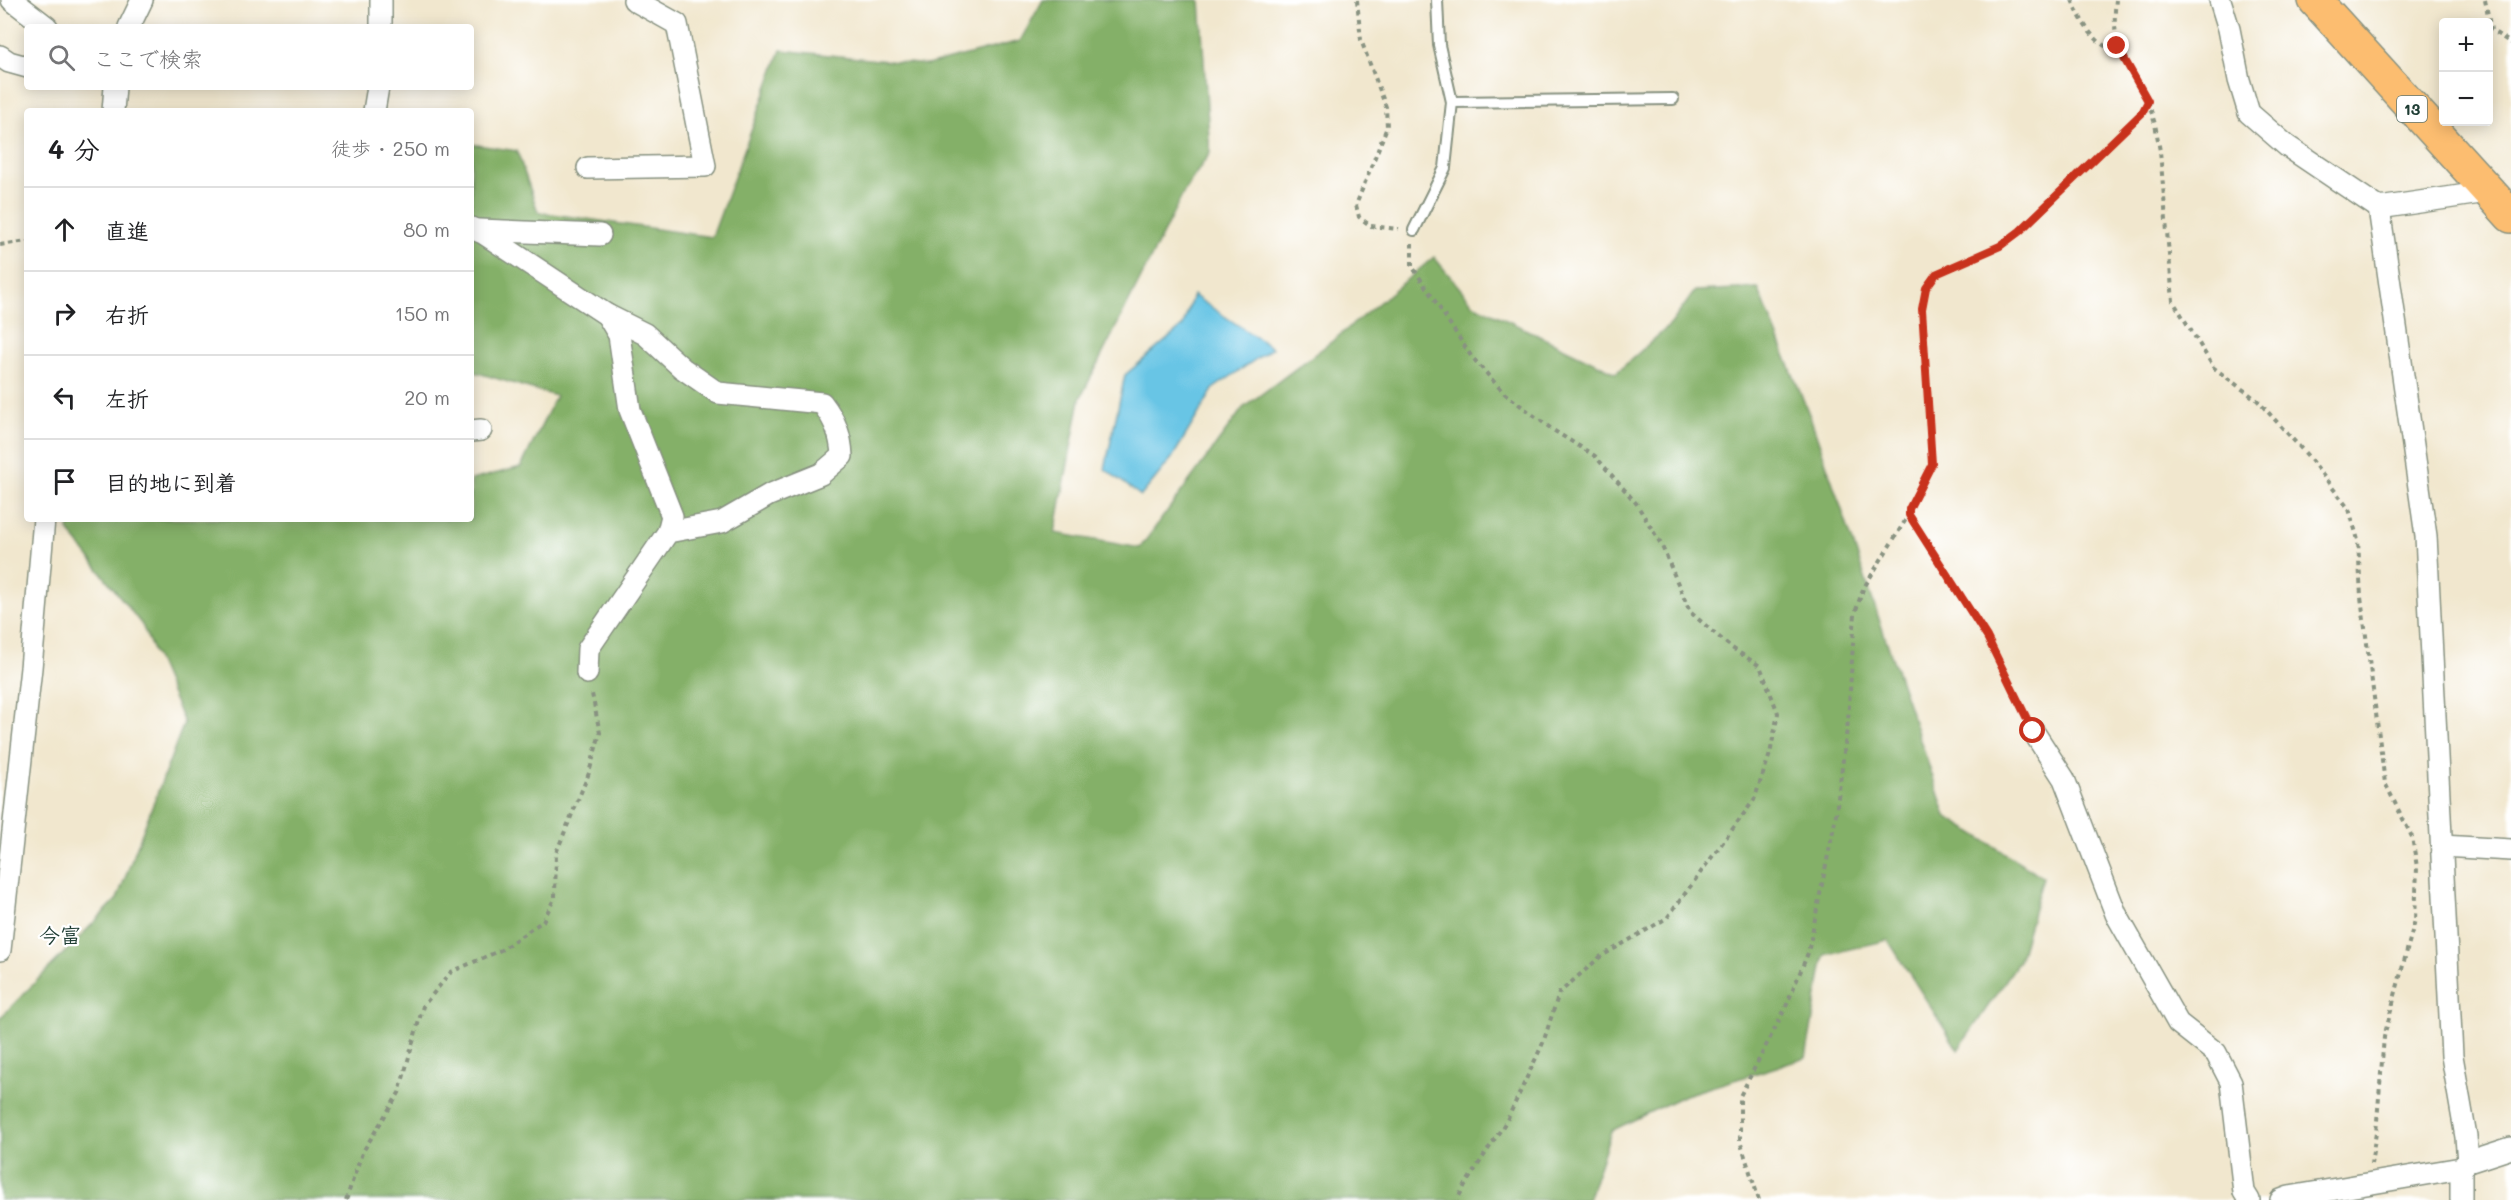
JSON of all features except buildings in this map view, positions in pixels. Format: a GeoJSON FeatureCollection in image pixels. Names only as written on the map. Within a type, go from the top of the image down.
{"type":"FeatureCollection","features":[{"type":"Feature","properties":{"kind":"main road","name":"13"},"geometry":{"type":"LineString","coordinates":[[2315,0],[2511,216]]}},
{"type":"Feature","properties":{"kind":"street"},"geometry":{"type":"LineString","coordinates":[[12,0],[43,24]]}},
{"type":"Feature","properties":{"kind":"street"},"geometry":{"type":"LineString","coordinates":[[130,24],[142,0]]}},
{"type":"Feature","properties":{"kind":"street"},"geometry":{"type":"LineString","coordinates":[[381,0],[381,24]]}},
{"type":"Feature","properties":{"kind":"street"},"geometry":{"type":"LineString","coordinates":[[588,168],[705,166],[677,24],[634,0]]}},
{"type":"Feature","properties":{"kind":"street"},"geometry":{"type":"LineString","coordinates":[[2220,0],[2249,113],[2287,146],[2379,208],[2487,192]]}},
{"type":"Feature","properties":{"kind":"street"},"geometry":{"type":"LineString","coordinates":[[0,56],[24,67]]}},
{"type":"Feature","properties":{"kind":"street"},"geometry":{"type":"LineString","coordinates":[[113,108],[115,90]]}},
{"type":"Feature","properties":{"kind":"street"},"geometry":{"type":"LineString","coordinates":[[375,108],[378,90]]}},
{"type":"Feature","properties":{"kind":"street"},"geometry":{"type":"LineString","coordinates":[[2379,208],[2426,536],[2452,1056],[2466,1137],[2461,1200]]}},
{"type":"Feature","properties":{"kind":"street"},"geometry":{"type":"LineString","coordinates":[[474,229],[600,235]]}},
{"type":"Feature","properties":{"kind":"street"},"geometry":{"type":"LineString","coordinates":[[474,230],[607,315],[645,334],[682,368],[718,393],[822,403],[834,417],[841,439],[842,456],[821,474],[769,495],[722,522],[668,532]]}},
{"type":"Feature","properties":{"kind":"street"},"geometry":{"type":"LineString","coordinates":[[587,673],[588,649],[668,532],[672,516],[630,410],[619,335],[607,315]]}},
{"type":"Feature","properties":{"kind":"street"},"geometry":{"type":"LineString","coordinates":[[0,950],[31,668],[44,522]]}},
{"type":"Feature","properties":{"kind":"street"},"geometry":{"type":"LineString","coordinates":[[2033,731],[2064,779],[2116,914],[2127,934],[2178,1023],[2216,1053],[2231,1082],[2244,1192],[2249,1200]]}},
{"type":"Feature","properties":{"kind":"street"},"geometry":{"type":"LineString","coordinates":[[2442,846],[2511,850]]}},
{"type":"Feature","properties":{"kind":"street"},"geometry":{"type":"LineString","coordinates":[[2281,1200],[2464,1165],[2511,1148]]}},
{"type":"Feature","properties":{"kind":"lane"},"geometry":{"type":"LineString","coordinates":[[1414,230],[1445,168],[1452,102],[1439,45],[1437,0]]}},
{"type":"Feature","properties":{"kind":"lane"},"geometry":{"type":"LineString","coordinates":[[1452,102],[1673,99]]}},
{"type":"Feature","properties":{"kind":"path"},"geometry":{"type":"LineString","coordinates":[[1357,0],[1360,40],[1386,107],[1387,128],[1359,195],[1356,205],[1359,218],[1371,226],[1414,230],[1412,235],[1413,266],[1471,356],[1504,393],[1553,430],[1594,456],[1636,503],[1661,544],[1690,612],[1732,648],[1760,666],[1778,713],[1770,754],[1754,800],[1667,918],[1600,957],[1559,993],[1543,1042],[1507,1120],[1457,1200]]}},
{"type":"Feature","properties":{"kind":"path"},"geometry":{"type":"LineString","coordinates":[[2072,0],[2085,28],[2107,49],[2122,54]]}},
{"type":"Feature","properties":{"kind":"path"},"geometry":{"type":"LineString","coordinates":[[2116,0],[2114,22],[2117,46],[2148,101],[2155,124],[2160,152],[2173,301],[2214,368],[2256,400],[2307,455],[2349,509],[2358,540],[2361,597],[2385,783],[2412,837],[2417,867],[2415,920],[2384,1037],[2376,1133],[2367,1185]]}},
{"type":"Feature","properties":{"kind":"path"},"geometry":{"type":"LineString","coordinates":[[2485,0],[2491,30],[2511,43]]}},
{"type":"Feature","properties":{"kind":"path"},"geometry":{"type":"LineString","coordinates":[[1759,1200],[1740,1142],[1740,1096],[1785,1009],[1808,952],[1835,821],[1848,721],[1855,613],[1863,589],[1909,515],[1909,509],[1932,464],[1922,309],[1926,288],[1936,274],[2000,246],[2020,231],[2142,113],[2148,101]]}},
{"type":"Feature","properties":{"kind":"path"},"geometry":{"type":"LineString","coordinates":[[0,244],[24,241]]}},
{"type":"Feature","properties":{"kind":"path"},"geometry":{"type":"LineString","coordinates":[[1909,515],[1987,637],[2033,731]]}},
{"type":"Feature","properties":{"kind":"path"},"geometry":{"type":"LineString","coordinates":[[346,1200],[362,1153],[399,1094],[423,1006],[451,972],[501,950],[543,921],[555,897],[556,853],[589,773],[600,733],[587,673]]}},
{"type":"Feature","properties":{"kind":"green space"},"geometry":{"type":"Polygon","coordinates":[[[1043,0],[1200,0],[1210,153],[1186,188],[1080,399],[1055,533],[1140,548],[1243,408],[1335,339],[1434,257],[1473,304],[1616,373],[1671,324],[1695,291],[1758,288],[1811,419],[1946,816],[2043,877],[2019,961],[1958,1050],[1888,940],[1824,955],[1806,1058],[1685,1095],[1611,1131],[1588,1200],[0,1200],[0,1018],[117,899],[184,723],[142,625],[68,530],[69,522],[474,522],[474,479],[521,467],[556,396],[474,372],[474,144],[517,151],[538,212],[712,237],[781,50],[927,65],[1020,41],[1043,0]]]}},
{"type":"Feature","properties":{"kind":"water"},"geometry":{"type":"Polygon","coordinates":[[[1193,295],[1272,348],[1214,388],[1172,458],[1141,496],[1105,469],[1125,375],[1183,326],[1193,295]]]}},
{"type":"Feature","properties":{"kind":"district","name":"今富"},"geometry":{"type":"Point","coordinates":[60,936]}},
{"type":"Feature","properties":{"kind":"route"},"geometry":{"type":"LineString","coordinates":[[2033,731],[1987,637],[1911,522],[1909,515],[1909,509],[1932,464],[1922,309],[1926,288],[1936,274],[2000,246],[2020,231],[2142,113],[2148,101],[2117,46]]}}]}
